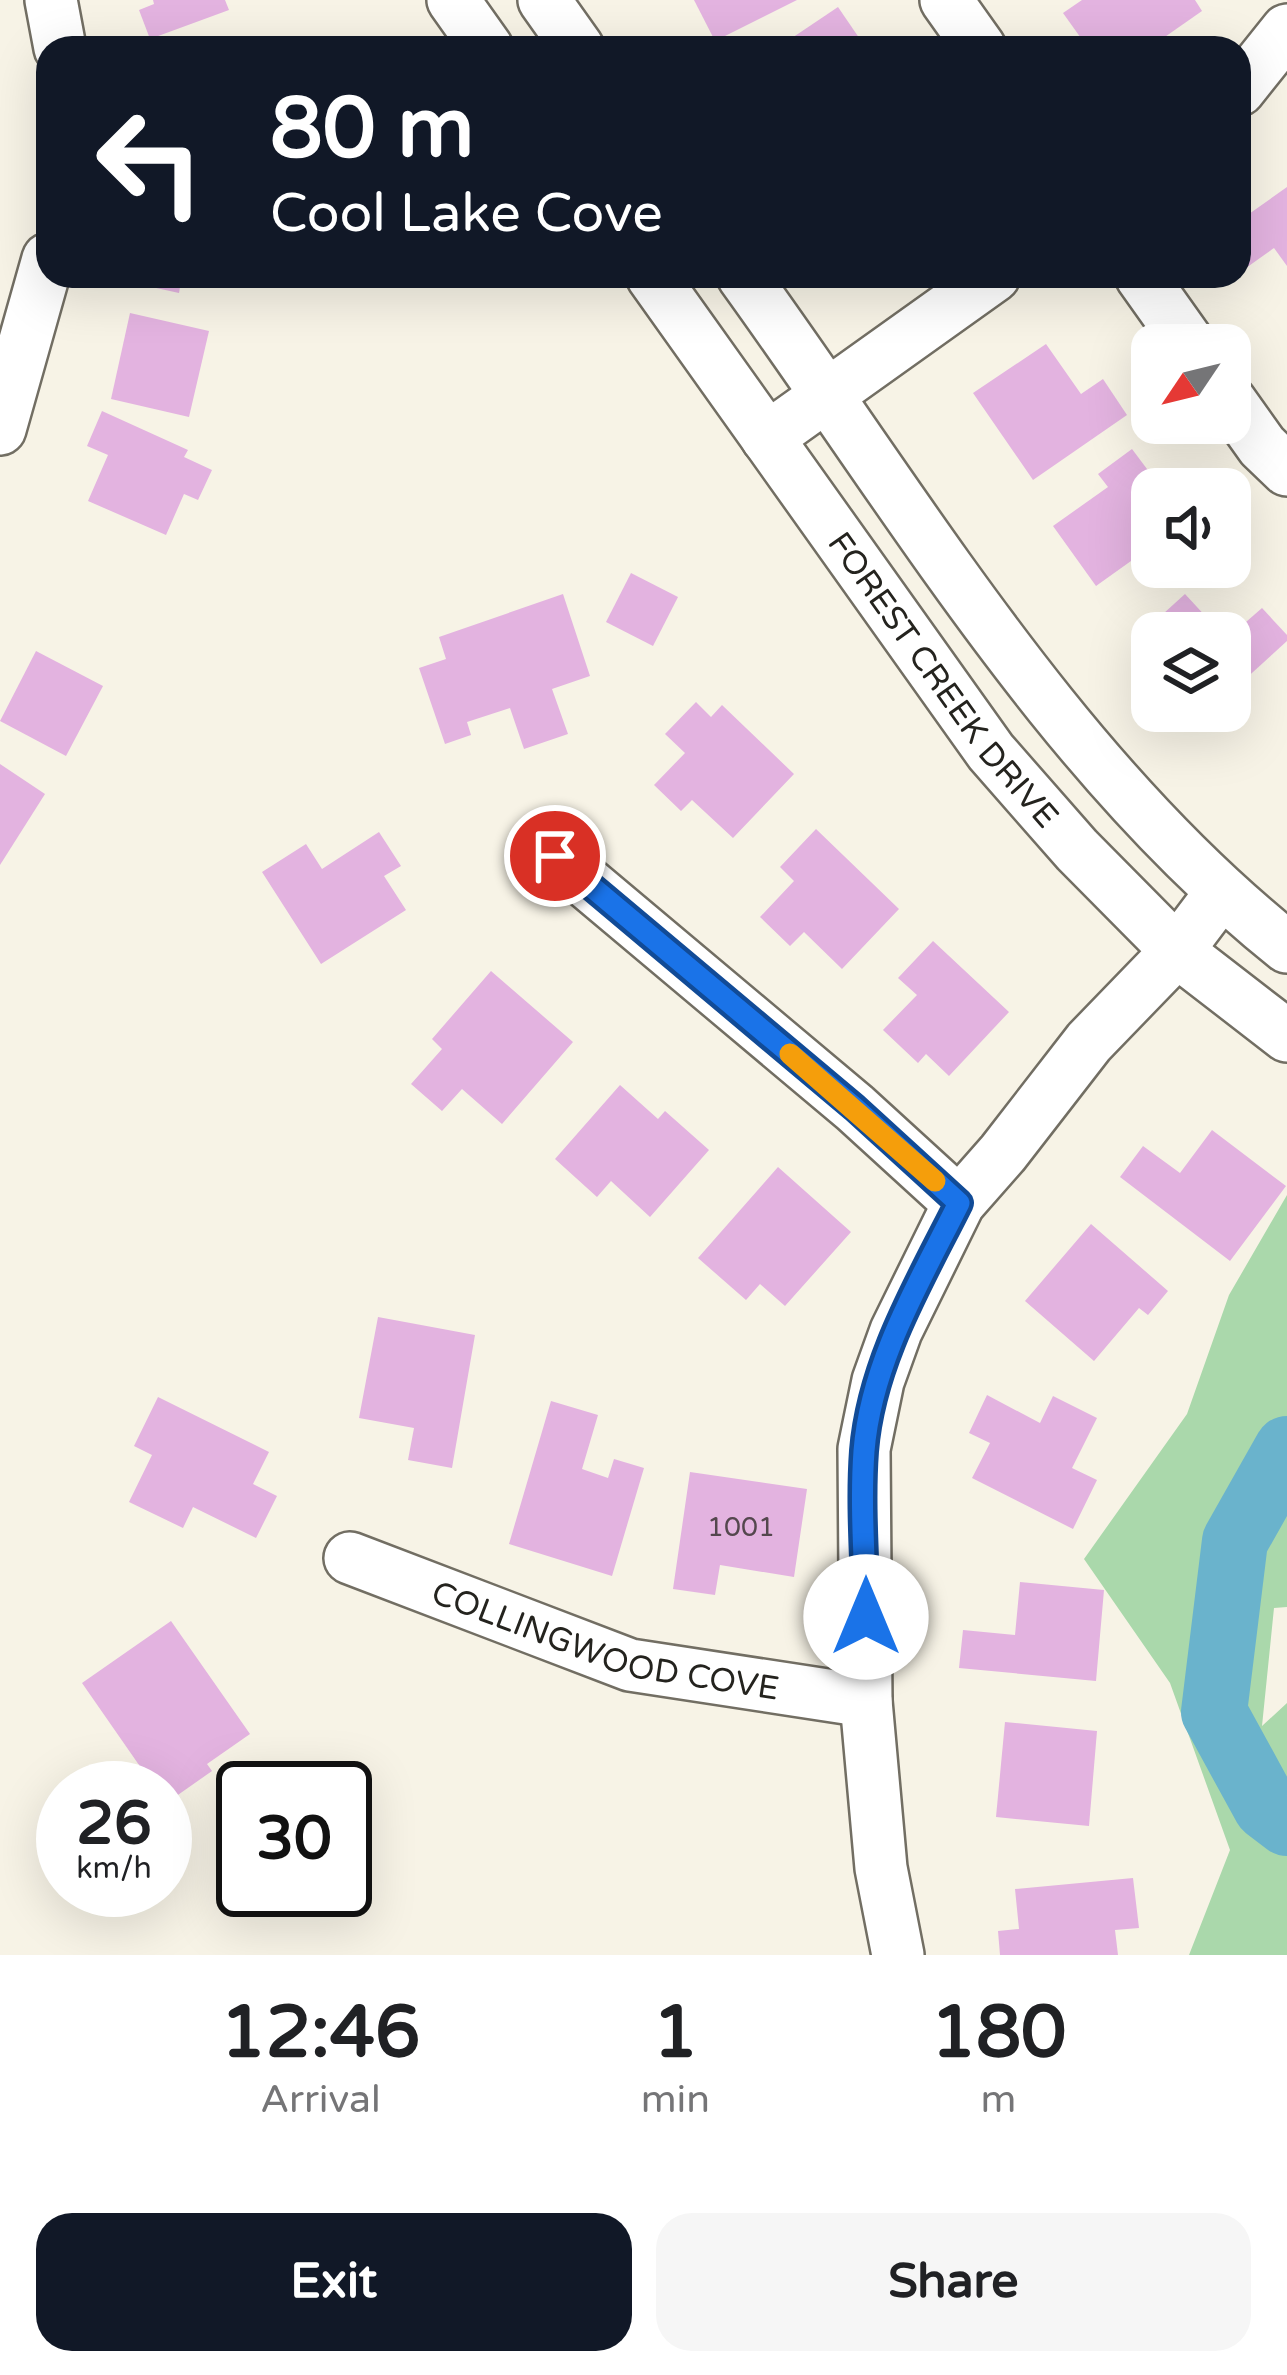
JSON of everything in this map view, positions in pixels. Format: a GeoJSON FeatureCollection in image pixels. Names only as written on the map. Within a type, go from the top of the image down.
{"type":"FeatureCollection","features":[{"type":"Feature","properties":{"kind":"street"},"geometry":{"type":"LineString","coordinates":[[51,0],[58,36]]}},
{"type":"Feature","properties":{"kind":"street"},"geometry":{"type":"LineString","coordinates":[[453,0],[478,36]]}},
{"type":"Feature","properties":{"kind":"street"},"geometry":{"type":"LineString","coordinates":[[544,0],[570,36]]}},
{"type":"Feature","properties":{"kind":"street"},"geometry":{"type":"LineString","coordinates":[[946,0],[972,36]]}},
{"type":"Feature","properties":{"kind":"street"},"geometry":{"type":"LineString","coordinates":[[1251,75],[1287,30]]}},
{"type":"Feature","properties":{"kind":"street"},"geometry":{"type":"LineString","coordinates":[[3,405],[39,288]]}},
{"type":"Feature","properties":{"kind":"street","name":"FOREST CREEK DRIVE"},"geometry":{"type":"LineString","coordinates":[[661,288],[992,752],[1078,850],[1177,951],[1287,1036]]}},
{"type":"Feature","properties":{"kind":"street","name":"FOREST CREEK DRIVE"},"geometry":{"type":"LineString","coordinates":[[752,288],[1003,643],[1100,766],[1220,893],[1287,946]]}},
{"type":"Feature","properties":{"kind":"street"},"geometry":{"type":"LineString","coordinates":[[767,438],[977,288]]}},
{"type":"Feature","properties":{"kind":"street"},"geometry":{"type":"LineString","coordinates":[[1150,288],[1175,324]]}},
{"type":"Feature","properties":{"kind":"street"},"geometry":{"type":"LineString","coordinates":[[1251,431],[1287,470]]}},
{"type":"Feature","properties":{"kind":"street"},"geometry":{"type":"LineString","coordinates":[[555,856],[838,1094],[959,1203]]}},
{"type":"Feature","properties":{"kind":"street"},"geometry":{"type":"LineString","coordinates":[[898,1955],[881,1868],[866,1701],[864,1449],[878,1381],[896,1331],[959,1203],[1089,1042],[1177,951],[1220,893]]}},
{"type":"Feature","properties":{"kind":"street","name":"COLLINGWOOD COVE"},"geometry":{"type":"LineString","coordinates":[[350,1558],[630,1665],[866,1701]]}},
{"type":"Feature","properties":{"kind":"green space"},"geometry":{"type":"Polygon","coordinates":[[[1287,1195],[1287,1607],[1274,1608],[1262,1726],[1287,1703],[1287,1955],[1189,1955],[1230,1850],[1170,1683],[1084,1559],[1187,1414],[1229,1295],[1287,1195]]]}},
{"type":"Feature","properties":{"kind":"building"},"geometry":{"type":"Polygon","coordinates":[[[153,0],[225,0],[229,10],[149,36],[139,10],[154,4],[153,0]]]}},
{"type":"Feature","properties":{"kind":"building"},"geometry":{"type":"Polygon","coordinates":[[[694,0],[797,0],[725,36],[712,36],[694,0]]]}},
{"type":"Feature","properties":{"kind":"building"},"geometry":{"type":"Polygon","coordinates":[[[1082,0],[1195,0],[1202,11],[1166,36],[1079,36],[1063,13],[1082,0]]]}},
{"type":"Feature","properties":{"kind":"building"},"geometry":{"type":"Polygon","coordinates":[[[838,7],[858,36],[795,36],[838,7]]]}},
{"type":"Feature","properties":{"kind":"building"},"geometry":{"type":"Polygon","coordinates":[[[1287,187],[1287,266],[1274,248],[1251,264],[1251,212],[1287,187]]]}},
{"type":"Feature","properties":{"kind":"building"},"geometry":{"type":"Polygon","coordinates":[[[130,313],[209,331],[189,417],[111,399],[130,313]]]}},
{"type":"Feature","properties":{"kind":"building"},"geometry":{"type":"Polygon","coordinates":[[[1046,344],[1081,394],[1103,379],[1127,415],[1033,480],[973,393],[1046,344]]]}},
{"type":"Feature","properties":{"kind":"building"},"geometry":{"type":"Polygon","coordinates":[[[102,411],[188,450],[184,457],[212,470],[198,500],[184,494],[166,535],[88,501],[108,455],[87,446],[102,411]]]}},
{"type":"Feature","properties":{"kind":"building"},"geometry":{"type":"Polygon","coordinates":[[[1132,449],[1146,468],[1131,468],[1131,561],[1096,586],[1053,526],[1108,487],[1098,474],[1132,449]]]}},
{"type":"Feature","properties":{"kind":"building"},"geometry":{"type":"Polygon","coordinates":[[[631,573],[678,597],[653,646],[606,622],[631,573]]]}},
{"type":"Feature","properties":{"kind":"building"},"geometry":{"type":"Polygon","coordinates":[[[563,594],[590,676],[552,689],[568,734],[524,749],[510,708],[467,722],[471,735],[445,744],[419,668],[446,659],[439,637],[563,594]]]}},
{"type":"Feature","properties":{"kind":"building"},"geometry":{"type":"Polygon","coordinates":[[[1185,594],[1202,612],[1165,612],[1185,594]]]}},
{"type":"Feature","properties":{"kind":"building"},"geometry":{"type":"Polygon","coordinates":[[[1262,608],[1287,635],[1287,641],[1251,674],[1251,618],[1262,608]]]}},
{"type":"Feature","properties":{"kind":"building"},"geometry":{"type":"Polygon","coordinates":[[[36,651],[103,686],[66,756],[0,721],[36,651]]]}},
{"type":"Feature","properties":{"kind":"building"},"geometry":{"type":"Polygon","coordinates":[[[696,702],[711,717],[722,705],[794,774],[733,838],[692,800],[681,811],[654,785],[685,753],[665,734],[696,702]]]}},
{"type":"Feature","properties":{"kind":"building"},"geometry":{"type":"Polygon","coordinates":[[[0,764],[45,794],[0,865],[0,764]]]}},
{"type":"Feature","properties":{"kind":"building"},"geometry":{"type":"Polygon","coordinates":[[[816,829],[899,909],[842,969],[804,932],[790,946],[760,917],[794,881],[780,867],[816,829]]]}},
{"type":"Feature","properties":{"kind":"building"},"geometry":{"type":"Polygon","coordinates":[[[379,832],[401,866],[384,876],[406,910],[321,964],[262,872],[306,844],[322,869],[379,832]]]}},
{"type":"Feature","properties":{"kind":"building"},"geometry":{"type":"Polygon","coordinates":[[[933,941],[1009,1012],[949,1076],[926,1054],[918,1063],[883,1030],[917,995],[898,978],[933,941]]]}},
{"type":"Feature","properties":{"kind":"building"},"geometry":{"type":"Polygon","coordinates":[[[491,971],[573,1042],[502,1124],[462,1089],[442,1111],[411,1084],[442,1049],[432,1039],[491,971]]]}},
{"type":"Feature","properties":{"kind":"building"},"geometry":{"type":"Polygon","coordinates":[[[620,1085],[658,1119],[665,1111],[709,1150],[650,1217],[611,1181],[597,1197],[555,1159],[620,1085]]]}},
{"type":"Feature","properties":{"kind":"building"},"geometry":{"type":"Polygon","coordinates":[[[1212,1130],[1286,1186],[1230,1261],[1120,1177],[1143,1146],[1180,1173],[1212,1130]]]}},
{"type":"Feature","properties":{"kind":"building"},"geometry":{"type":"Polygon","coordinates":[[[778,1167],[851,1232],[785,1306],[760,1284],[746,1300],[698,1258],[778,1167]]]}},
{"type":"Feature","properties":{"kind":"building"},"geometry":{"type":"Polygon","coordinates":[[[1091,1224],[1168,1291],[1148,1315],[1139,1308],[1094,1361],[1025,1301],[1091,1224]]]}},
{"type":"Feature","properties":{"kind":"building"},"geometry":{"type":"Polygon","coordinates":[[[378,1317],[475,1335],[452,1468],[408,1460],[414,1428],[359,1418],[378,1317]]]}},
{"type":"Feature","properties":{"kind":"building"},"geometry":{"type":"Polygon","coordinates":[[[987,1395],[1040,1423],[1053,1396],[1097,1418],[1072,1468],[1097,1480],[1073,1529],[972,1478],[990,1443],[969,1433],[987,1395]]]}},
{"type":"Feature","properties":{"kind":"building"},"geometry":{"type":"Polygon","coordinates":[[[158,1397],[269,1452],[253,1484],[277,1496],[256,1538],[193,1507],[183,1528],[129,1502],[152,1455],[134,1446],[158,1397]]]}},
{"type":"Feature","properties":{"kind":"building"},"geometry":{"type":"Polygon","coordinates":[[[551,1401],[598,1415],[582,1469],[608,1478],[614,1459],[644,1468],[612,1576],[509,1544],[551,1401]]]}},
{"type":"Feature","properties":{"kind":"building"},"geometry":{"type":"Polygon","coordinates":[[[690,1472],[807,1489],[794,1577],[720,1565],[715,1595],[673,1589],[690,1472]]]}},
{"type":"Feature","properties":{"kind":"building"},"geometry":{"type":"Polygon","coordinates":[[[1020,1582],[1104,1590],[1096,1681],[959,1668],[963,1630],[1015,1635],[1020,1582]]]}},
{"type":"Feature","properties":{"kind":"building"},"geometry":{"type":"Polygon","coordinates":[[[171,1621],[250,1734],[207,1764],[212,1771],[192,1785],[192,1761],[136,1761],[82,1683],[171,1621]]]}},
{"type":"Feature","properties":{"kind":"building"},"geometry":{"type":"Polygon","coordinates":[[[1005,1722],[1097,1731],[1089,1826],[996,1817],[1005,1722]]]}},
{"type":"Feature","properties":{"kind":"building"},"geometry":{"type":"Polygon","coordinates":[[[1133,1878],[1139,1928],[1115,1930],[1118,1955],[1000,1955],[998,1931],[1019,1929],[1015,1889],[1133,1878]]]}},
{"type":"Feature","properties":{"kind":"waterway"},"geometry":{"type":"LineString","coordinates":[[1287,1449],[1235,1541],[1214,1712],[1266,1807],[1287,1823]]}},
{"type":"Feature","properties":{"kind":"slow traffic"},"geometry":{"type":"LineString","coordinates":[[790,1054],[935,1181]]}},
{"type":"Feature","properties":{"kind":"route"},"geometry":{"type":"LineString","coordinates":[[555,856],[855,1108],[959,1203],[896,1331],[878,1381],[864,1449],[866,1617]]}}]}
